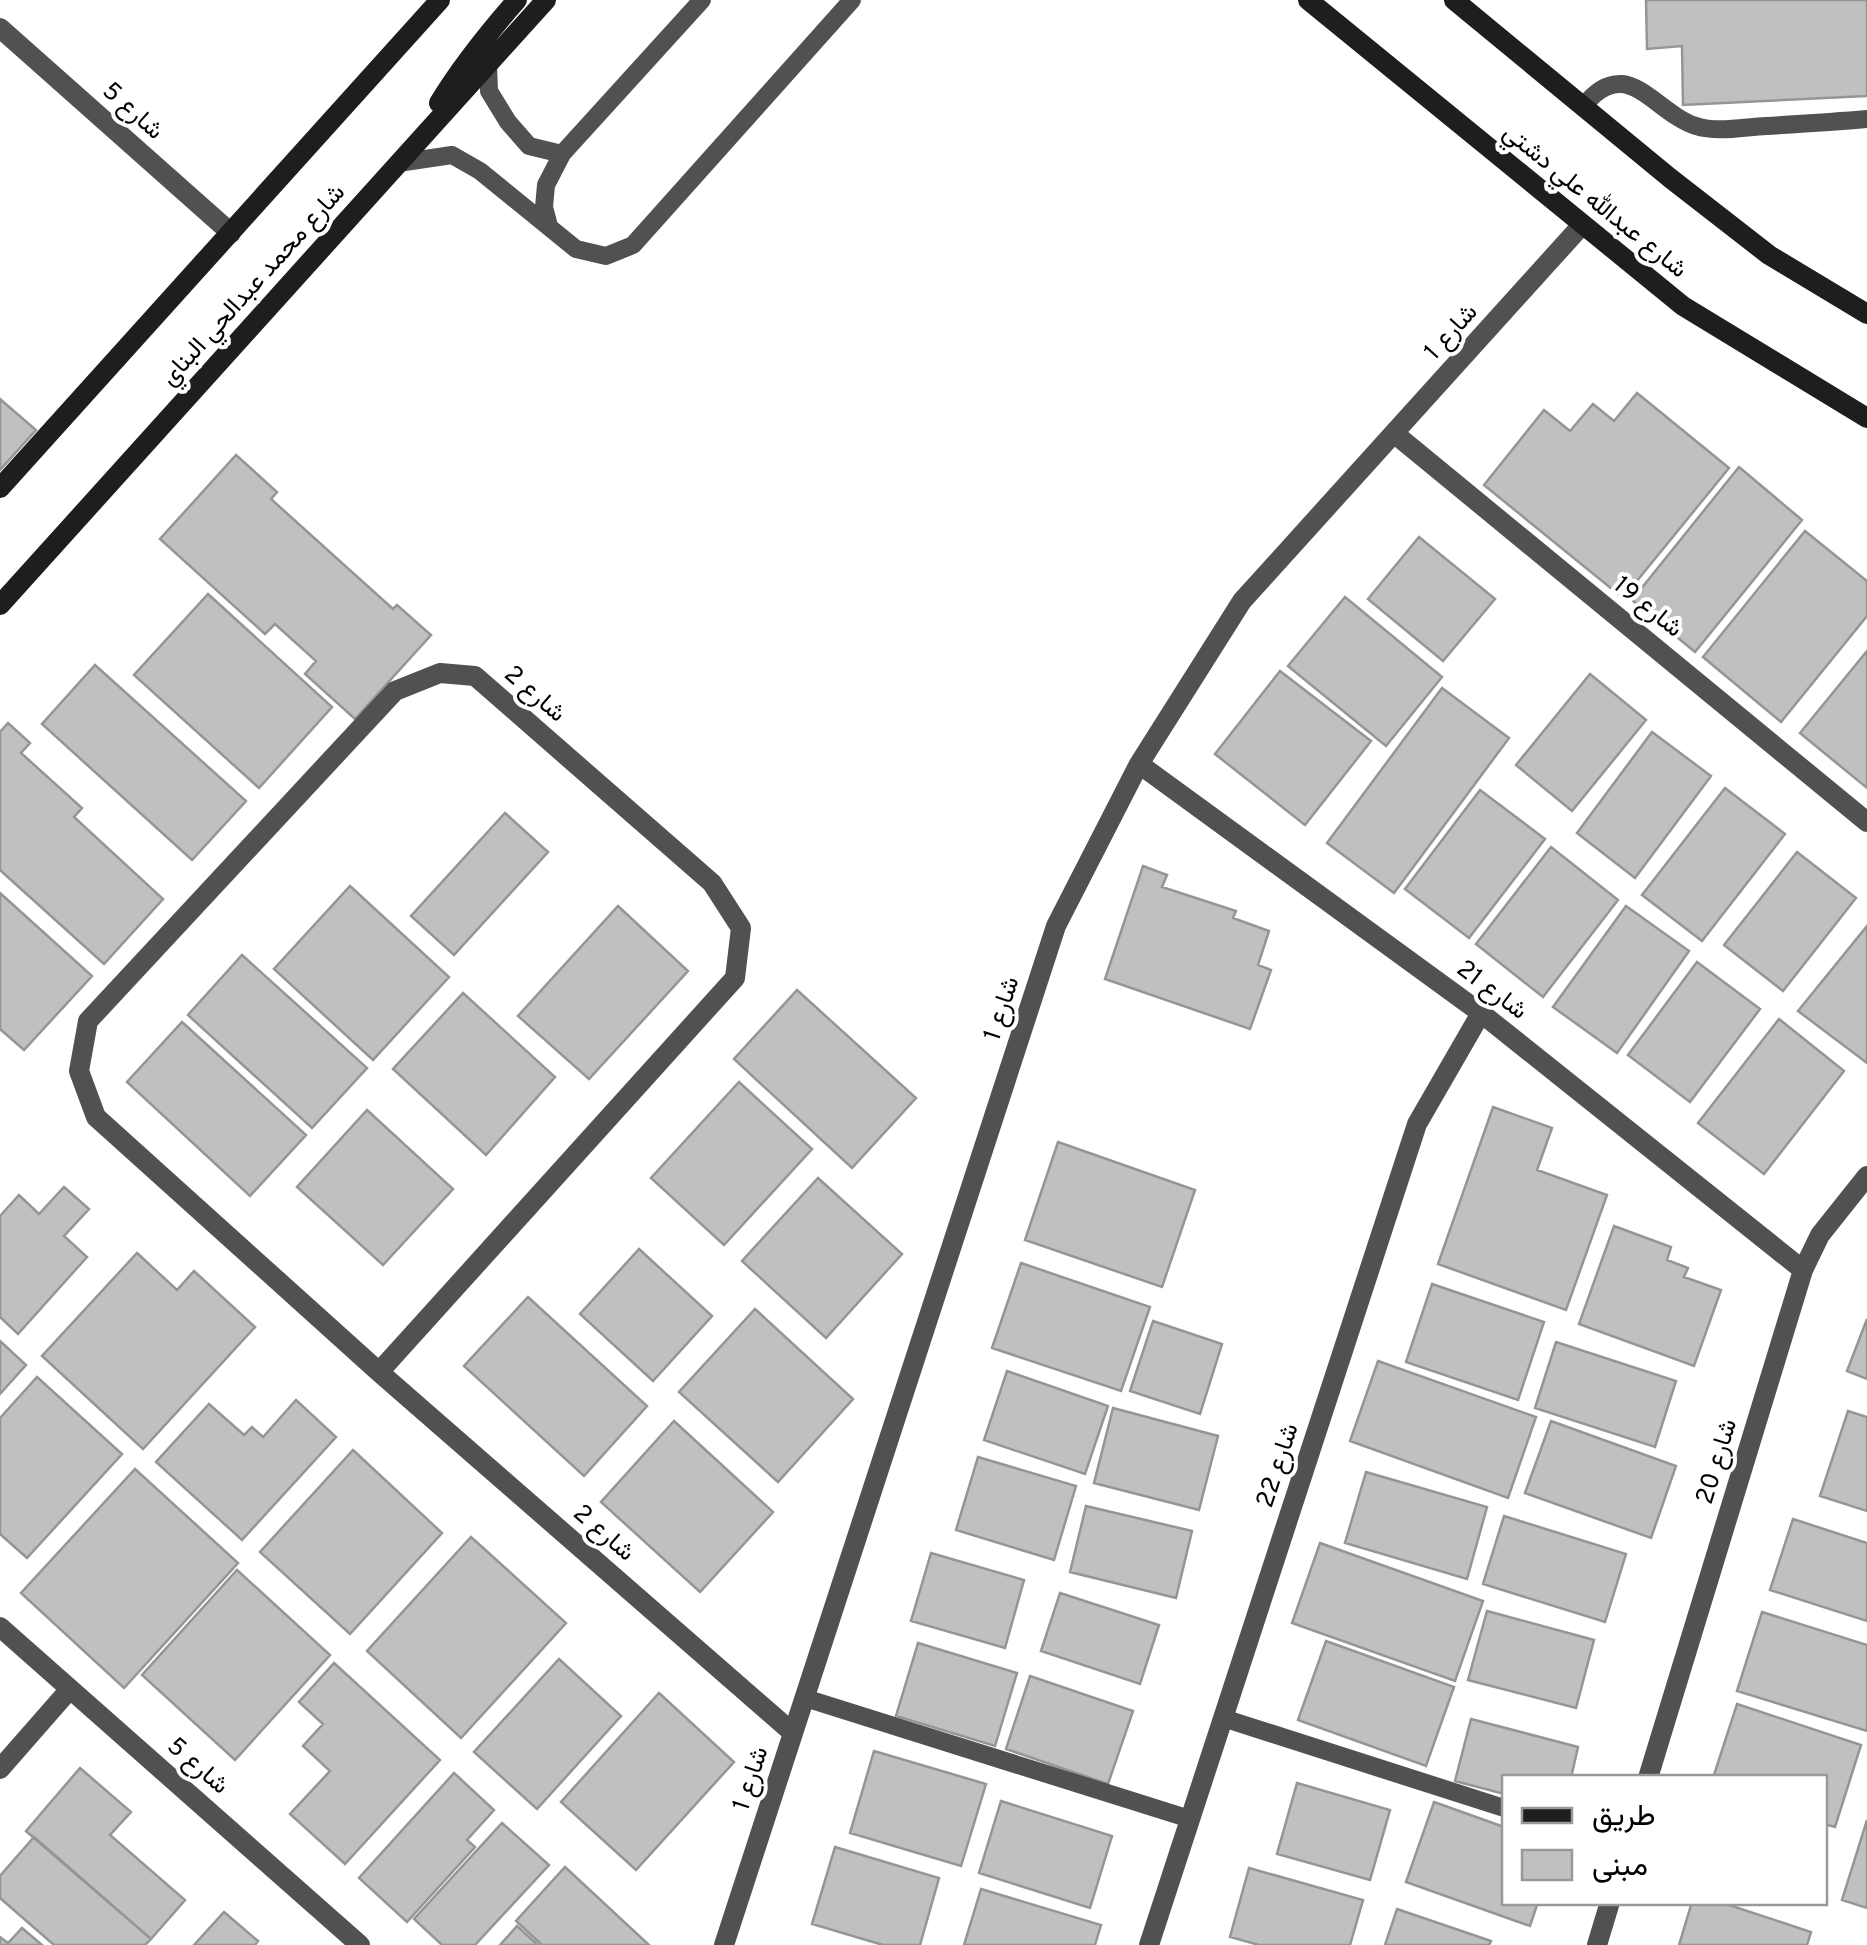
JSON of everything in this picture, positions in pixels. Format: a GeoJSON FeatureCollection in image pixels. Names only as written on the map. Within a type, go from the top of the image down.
{"type":"FeatureCollection","features":[{"type":"Feature","properties":{"kind":"street","name":"شارع محمد عبدالحي البناي"},"geometry":{"type":"LineString","coordinates":[[0,488],[440,0]]}},
{"type":"Feature","properties":{"kind":"street"},"geometry":{"type":"LineString","coordinates":[[416,144],[461,68],[517,0]]}},
{"type":"Feature","properties":{"kind":"street","name":"شارع محمد عبدالحي البناي"},"geometry":{"type":"LineString","coordinates":[[0,605],[546,0]]}},
{"type":"Feature","properties":{"kind":"street","name":"شارع عبدالله علي دشتي"},"geometry":{"type":"LineString","coordinates":[[1308,0],[1683,306],[1867,418]]}},
{"type":"Feature","properties":{"kind":"street"},"geometry":{"type":"LineString","coordinates":[[1454,0],[1769,255],[1867,314]]}},
{"type":"Feature","properties":{"kind":"street","name":"شارع 5"},"geometry":{"type":"LineString","coordinates":[[0,28],[231,233]]}},
{"type":"Feature","properties":{"kind":"street","name":"شارع 1"},"geometry":{"type":"LineString","coordinates":[[724,1945],[1056,926],[1139,764],[1242,601],[1582,225]]}},
{"type":"Feature","properties":{"kind":"street","name":"شارع 19"},"geometry":{"type":"LineString","coordinates":[[1395,434],[1867,822]]}},
{"type":"Feature","properties":{"kind":"street","name":"شارع 2"},"geometry":{"type":"LineString","coordinates":[[379,1372],[735,978],[741,928],[712,883],[474,676],[440,673],[395,691],[88,1020],[79,1070],[96,1116],[379,1372],[793,1733]]}},
{"type":"Feature","properties":{"kind":"street","name":"شارع 21"},"geometry":{"type":"LineString","coordinates":[[1139,764],[1480,1013],[1803,1270]]}},
{"type":"Feature","properties":{"kind":"street","name":"شارع 22"},"geometry":{"type":"LineString","coordinates":[[1149,1945],[1417,1124],[1480,1013]]}},
{"type":"Feature","properties":{"kind":"street","name":"شارع 20"},"geometry":{"type":"LineString","coordinates":[[1649,1775],[1803,1270],[1820,1235],[1867,1176]]}},
{"type":"Feature","properties":{"kind":"street","name":"شارع 5"},"geometry":{"type":"LineString","coordinates":[[0,1627],[360,1945]]}},
{"type":"Feature","properties":{"kind":"street"},"geometry":{"type":"LineString","coordinates":[[0,1770],[70,1689]]}},
{"type":"Feature","properties":{"kind":"street"},"geometry":{"type":"LineString","coordinates":[[1597,1945],[1609,1905]]}},
{"type":"Feature","properties":{"kind":"lane"},"geometry":{"type":"LineString","coordinates":[[549,226],[544,207],[546,185],[562,154],[702,0]]}},
{"type":"Feature","properties":{"kind":"lane"},"geometry":{"type":"LineString","coordinates":[[398,163],[452,155],[480,171],[576,249],[606,256],[633,245],[852,0]]}},
{"type":"Feature","properties":{"kind":"lane"},"geometry":{"type":"LineString","coordinates":[[488,64],[490,91],[508,122],[528,146],[562,154]]}},
{"type":"Feature","properties":{"kind":"lane"},"geometry":{"type":"LineString","coordinates":[[1583,107],[1596,93],[1625,84],[1682,121],[1700,128],[1867,118]]}},
{"type":"Feature","properties":{"kind":"lane"},"geometry":{"type":"LineString","coordinates":[[805,1698],[1190,1819]]}},
{"type":"Feature","properties":{"kind":"lane"},"geometry":{"type":"LineString","coordinates":[[1223,1718],[1502,1807]]}},
{"type":"Feature","properties":{"kind":"building"},"geometry":{"type":"Polygon","coordinates":[[[1646,0],[1867,0],[1867,96],[1683,105],[1682,46],[1647,49],[1646,0]]]}},
{"type":"Feature","properties":{"kind":"building"},"geometry":{"type":"Polygon","coordinates":[[[1637,393],[1729,468],[1623,598],[1484,485],[1544,410],[1570,431],[1593,404],[1614,421],[1637,393]]]}},
{"type":"Feature","properties":{"kind":"building"},"geometry":{"type":"Polygon","coordinates":[[[0,399],[36,430],[0,470],[0,399]]]}},
{"type":"Feature","properties":{"kind":"building"},"geometry":{"type":"Polygon","coordinates":[[[236,455],[277,492],[271,499],[393,609],[397,605],[431,635],[355,719],[305,674],[316,661],[275,624],[265,634],[160,539],[236,455]]]}},
{"type":"Feature","properties":{"kind":"building"},"geometry":{"type":"Polygon","coordinates":[[[1739,467],[1802,520],[1695,652],[1632,600],[1739,467]]]}},
{"type":"Feature","properties":{"kind":"building"},"geometry":{"type":"Polygon","coordinates":[[[1805,531],[1867,581],[1867,616],[1781,722],[1703,657],[1805,531]]]}},
{"type":"Feature","properties":{"kind":"building"},"geometry":{"type":"Polygon","coordinates":[[[1419,537],[1495,599],[1443,661],[1368,599],[1419,537]]]}},
{"type":"Feature","properties":{"kind":"building"},"geometry":{"type":"Polygon","coordinates":[[[208,594],[332,707],[259,788],[134,675],[208,594]]]}},
{"type":"Feature","properties":{"kind":"building"},"geometry":{"type":"Polygon","coordinates":[[[1345,597],[1442,677],[1386,746],[1288,666],[1345,597]]]}},
{"type":"Feature","properties":{"kind":"building"},"geometry":{"type":"Polygon","coordinates":[[[1867,651],[1867,788],[1800,733],[1867,651]]]}},
{"type":"Feature","properties":{"kind":"building"},"geometry":{"type":"Polygon","coordinates":[[[95,665],[246,801],[192,860],[42,724],[95,665]]]}},
{"type":"Feature","properties":{"kind":"building"},"geometry":{"type":"Polygon","coordinates":[[[1280,671],[1371,741],[1305,825],[1215,754],[1280,671]]]}},
{"type":"Feature","properties":{"kind":"building"},"geometry":{"type":"Polygon","coordinates":[[[1590,674],[1646,720],[1572,811],[1516,765],[1590,674]]]}},
{"type":"Feature","properties":{"kind":"building"},"geometry":{"type":"Polygon","coordinates":[[[1442,688],[1509,738],[1394,893],[1327,843],[1442,688]]]}},
{"type":"Feature","properties":{"kind":"building"},"geometry":{"type":"Polygon","coordinates":[[[8,723],[30,743],[21,753],[82,808],[74,817],[163,899],[104,964],[0,870],[0,732],[8,723]]]}},
{"type":"Feature","properties":{"kind":"building"},"geometry":{"type":"Polygon","coordinates":[[[1652,732],[1711,776],[1635,878],[1577,833],[1652,732]]]}},
{"type":"Feature","properties":{"kind":"building"},"geometry":{"type":"Polygon","coordinates":[[[1725,788],[1785,834],[1702,941],[1642,895],[1725,788]]]}},
{"type":"Feature","properties":{"kind":"building"},"geometry":{"type":"Polygon","coordinates":[[[1480,790],[1545,839],[1469,938],[1405,889],[1480,790]]]}},
{"type":"Feature","properties":{"kind":"building"},"geometry":{"type":"Polygon","coordinates":[[[505,813],[548,852],[454,955],[411,916],[505,813]]]}},
{"type":"Feature","properties":{"kind":"building"},"geometry":{"type":"Polygon","coordinates":[[[1551,847],[1618,900],[1543,997],[1476,944],[1551,847]]]}},
{"type":"Feature","properties":{"kind":"building"},"geometry":{"type":"Polygon","coordinates":[[[1797,852],[1856,898],[1783,991],[1724,945],[1797,852]]]}},
{"type":"Feature","properties":{"kind":"building"},"geometry":{"type":"Polygon","coordinates":[[[1143,866],[1167,875],[1162,887],[1236,911],[1233,918],[1269,931],[1258,965],[1271,970],[1250,1029],[1105,979],[1143,866]]]}},
{"type":"Feature","properties":{"kind":"building"},"geometry":{"type":"Polygon","coordinates":[[[350,886],[449,977],[373,1060],[274,969],[350,886]]]}},
{"type":"Feature","properties":{"kind":"building"},"geometry":{"type":"Polygon","coordinates":[[[0,893],[92,976],[24,1050],[0,1029],[0,893]]]}},
{"type":"Feature","properties":{"kind":"building"},"geometry":{"type":"Polygon","coordinates":[[[618,906],[688,971],[589,1079],[518,1016],[618,906]]]}},
{"type":"Feature","properties":{"kind":"building"},"geometry":{"type":"Polygon","coordinates":[[[1626,906],[1689,951],[1617,1053],[1553,1007],[1626,906]]]}},
{"type":"Feature","properties":{"kind":"building"},"geometry":{"type":"Polygon","coordinates":[[[1867,926],[1867,1063],[1798,1011],[1867,926]]]}},
{"type":"Feature","properties":{"kind":"building"},"geometry":{"type":"Polygon","coordinates":[[[242,955],[367,1068],[312,1128],[188,1015],[242,955]]]}},
{"type":"Feature","properties":{"kind":"building"},"geometry":{"type":"Polygon","coordinates":[[[1697,962],[1760,1009],[1690,1102],[1628,1055],[1697,962]]]}},
{"type":"Feature","properties":{"kind":"building"},"geometry":{"type":"Polygon","coordinates":[[[797,990],[916,1098],[852,1168],[734,1059],[797,990]]]}},
{"type":"Feature","properties":{"kind":"building"},"geometry":{"type":"Polygon","coordinates":[[[463,993],[555,1077],[486,1155],[393,1069],[463,993]]]}},
{"type":"Feature","properties":{"kind":"building"},"geometry":{"type":"Polygon","coordinates":[[[1779,1019],[1844,1071],[1764,1174],[1698,1123],[1779,1019]]]}},
{"type":"Feature","properties":{"kind":"building"},"geometry":{"type":"Polygon","coordinates":[[[182,1022],[306,1135],[250,1196],[127,1082],[182,1022]]]}},
{"type":"Feature","properties":{"kind":"building"},"geometry":{"type":"Polygon","coordinates":[[[739,1082],[812,1149],[724,1245],[651,1178],[739,1082]]]}},
{"type":"Feature","properties":{"kind":"building"},"geometry":{"type":"Polygon","coordinates":[[[1493,1107],[1552,1128],[1537,1170],[1607,1195],[1566,1310],[1438,1264],[1493,1107]]]}},
{"type":"Feature","properties":{"kind":"building"},"geometry":{"type":"Polygon","coordinates":[[[367,1110],[453,1189],[383,1265],[297,1187],[367,1110]]]}},
{"type":"Feature","properties":{"kind":"building"},"geometry":{"type":"Polygon","coordinates":[[[1058,1142],[1195,1190],[1162,1287],[1025,1240],[1058,1142]]]}},
{"type":"Feature","properties":{"kind":"building"},"geometry":{"type":"Polygon","coordinates":[[[818,1178],[902,1254],[826,1338],[742,1261],[818,1178]]]}},
{"type":"Feature","properties":{"kind":"building"},"geometry":{"type":"Polygon","coordinates":[[[64,1187],[89,1209],[64,1236],[87,1257],[18,1334],[0,1317],[0,1216],[19,1195],[39,1214],[64,1187]]]}},
{"type":"Feature","properties":{"kind":"building"},"geometry":{"type":"Polygon","coordinates":[[[1614,1226],[1671,1247],[1667,1260],[1688,1268],[1684,1277],[1721,1290],[1694,1366],[1579,1324],[1614,1226]]]}},
{"type":"Feature","properties":{"kind":"building"},"geometry":{"type":"Polygon","coordinates":[[[639,1249],[712,1316],[653,1381],[580,1314],[639,1249]]]}},
{"type":"Feature","properties":{"kind":"building"},"geometry":{"type":"Polygon","coordinates":[[[137,1253],[177,1290],[194,1271],[255,1327],[143,1449],[42,1356],[137,1253]]]}},
{"type":"Feature","properties":{"kind":"building"},"geometry":{"type":"Polygon","coordinates":[[[1021,1263],[1150,1307],[1121,1391],[992,1348],[1021,1263]]]}},
{"type":"Feature","properties":{"kind":"building"},"geometry":{"type":"Polygon","coordinates":[[[1432,1284],[1544,1322],[1518,1400],[1406,1362],[1432,1284]]]}},
{"type":"Feature","properties":{"kind":"building"},"geometry":{"type":"Polygon","coordinates":[[[528,1297],[647,1406],[584,1476],[464,1366],[528,1297]]]}},
{"type":"Feature","properties":{"kind":"building"},"geometry":{"type":"Polygon","coordinates":[[[755,1309],[853,1399],[778,1482],[679,1392],[755,1309]]]}},
{"type":"Feature","properties":{"kind":"building"},"geometry":{"type":"Polygon","coordinates":[[[1867,1319],[1867,1379],[1847,1371],[1867,1319]]]}},
{"type":"Feature","properties":{"kind":"building"},"geometry":{"type":"Polygon","coordinates":[[[1153,1321],[1222,1344],[1200,1414],[1130,1391],[1153,1321]]]}},
{"type":"Feature","properties":{"kind":"building"},"geometry":{"type":"Polygon","coordinates":[[[0,1341],[26,1365],[0,1394],[0,1341]]]}},
{"type":"Feature","properties":{"kind":"building"},"geometry":{"type":"Polygon","coordinates":[[[1556,1342],[1676,1381],[1655,1447],[1535,1408],[1556,1342]]]}},
{"type":"Feature","properties":{"kind":"building"},"geometry":{"type":"Polygon","coordinates":[[[1378,1361],[1536,1417],[1508,1498],[1350,1441],[1378,1361]]]}},
{"type":"Feature","properties":{"kind":"building"},"geometry":{"type":"Polygon","coordinates":[[[1007,1371],[1108,1406],[1085,1474],[984,1440],[1007,1371]]]}},
{"type":"Feature","properties":{"kind":"building"},"geometry":{"type":"Polygon","coordinates":[[[37,1377],[122,1454],[27,1558],[0,1534],[0,1418],[37,1377]]]}},
{"type":"Feature","properties":{"kind":"building"},"geometry":{"type":"Polygon","coordinates":[[[296,1400],[336,1437],[242,1540],[156,1462],[209,1404],[244,1435],[252,1427],[263,1437],[296,1400]]]}},
{"type":"Feature","properties":{"kind":"building"},"geometry":{"type":"Polygon","coordinates":[[[1113,1408],[1218,1436],[1199,1510],[1094,1483],[1113,1408]]]}},
{"type":"Feature","properties":{"kind":"building"},"geometry":{"type":"Polygon","coordinates":[[[1848,1411],[1867,1417],[1867,1511],[1820,1496],[1848,1411]]]}},
{"type":"Feature","properties":{"kind":"building"},"geometry":{"type":"Polygon","coordinates":[[[674,1421],[773,1512],[700,1592],[601,1502],[674,1421]]]}},
{"type":"Feature","properties":{"kind":"building"},"geometry":{"type":"Polygon","coordinates":[[[1551,1421],[1676,1466],[1651,1538],[1525,1493],[1551,1421]]]}},
{"type":"Feature","properties":{"kind":"building"},"geometry":{"type":"Polygon","coordinates":[[[353,1450],[442,1533],[350,1634],[260,1552],[353,1450]]]}},
{"type":"Feature","properties":{"kind":"building"},"geometry":{"type":"Polygon","coordinates":[[[978,1457],[1076,1486],[1054,1560],[956,1530],[978,1457]]]}},
{"type":"Feature","properties":{"kind":"building"},"geometry":{"type":"Polygon","coordinates":[[[135,1469],[238,1563],[124,1688],[21,1593],[135,1469]]]}},
{"type":"Feature","properties":{"kind":"building"},"geometry":{"type":"Polygon","coordinates":[[[1366,1472],[1487,1507],[1467,1579],[1345,1543],[1366,1472]]]}},
{"type":"Feature","properties":{"kind":"building"},"geometry":{"type":"Polygon","coordinates":[[[1086,1506],[1192,1531],[1176,1598],[1070,1572],[1086,1506]]]}},
{"type":"Feature","properties":{"kind":"building"},"geometry":{"type":"Polygon","coordinates":[[[1504,1516],[1626,1554],[1605,1622],[1483,1584],[1504,1516]]]}},
{"type":"Feature","properties":{"kind":"building"},"geometry":{"type":"Polygon","coordinates":[[[1793,1519],[1867,1543],[1867,1621],[1770,1590],[1793,1519]]]}},
{"type":"Feature","properties":{"kind":"building"},"geometry":{"type":"Polygon","coordinates":[[[471,1537],[566,1623],[461,1738],[367,1651],[471,1537]]]}},
{"type":"Feature","properties":{"kind":"building"},"geometry":{"type":"Polygon","coordinates":[[[1320,1543],[1483,1601],[1455,1681],[1292,1623],[1320,1543]]]}},
{"type":"Feature","properties":{"kind":"building"},"geometry":{"type":"Polygon","coordinates":[[[931,1553],[1024,1580],[1005,1648],[911,1621],[931,1553]]]}},
{"type":"Feature","properties":{"kind":"building"},"geometry":{"type":"Polygon","coordinates":[[[237,1570],[330,1655],[235,1760],[142,1675],[237,1570]]]}},
{"type":"Feature","properties":{"kind":"building"},"geometry":{"type":"Polygon","coordinates":[[[1060,1593],[1159,1625],[1140,1684],[1041,1651],[1060,1593]]]}},
{"type":"Feature","properties":{"kind":"building"},"geometry":{"type":"Polygon","coordinates":[[[1487,1611],[1594,1640],[1576,1708],[1468,1680],[1487,1611]]]}},
{"type":"Feature","properties":{"kind":"building"},"geometry":{"type":"Polygon","coordinates":[[[1762,1612],[1867,1645],[1867,1731],[1737,1691],[1762,1612]]]}},
{"type":"Feature","properties":{"kind":"building"},"geometry":{"type":"Polygon","coordinates":[[[1326,1641],[1454,1687],[1426,1766],[1298,1720],[1326,1641]]]}},
{"type":"Feature","properties":{"kind":"building"},"geometry":{"type":"Polygon","coordinates":[[[918,1643],[1017,1673],[995,1746],[896,1716],[918,1643]]]}},
{"type":"Feature","properties":{"kind":"building"},"geometry":{"type":"Polygon","coordinates":[[[559,1659],[621,1716],[537,1809],[474,1752],[559,1659]]]}},
{"type":"Feature","properties":{"kind":"building"},"geometry":{"type":"Polygon","coordinates":[[[334,1663],[440,1760],[345,1864],[290,1814],[330,1771],[303,1746],[323,1724],[299,1702],[334,1663]]]}},
{"type":"Feature","properties":{"kind":"building"},"geometry":{"type":"Polygon","coordinates":[[[1030,1676],[1133,1711],[1108,1784],[1006,1749],[1030,1676]]]}},
{"type":"Feature","properties":{"kind":"building"},"geometry":{"type":"Polygon","coordinates":[[[659,1693],[734,1762],[636,1870],[561,1802],[659,1693]]]}},
{"type":"Feature","properties":{"kind":"building"},"geometry":{"type":"Polygon","coordinates":[[[1737,1704],[1861,1745],[1835,1827],[1827,1825],[1827,1775],[1714,1775],[1737,1704]]]}},
{"type":"Feature","properties":{"kind":"building"},"geometry":{"type":"Polygon","coordinates":[[[1471,1719],[1578,1747],[1572,1775],[1502,1775],[1502,1793],[1455,1781],[1471,1719]]]}},
{"type":"Feature","properties":{"kind":"building"},"geometry":{"type":"Polygon","coordinates":[[[874,1751],[986,1784],[961,1866],[850,1833],[874,1751]]]}},
{"type":"Feature","properties":{"kind":"building"},"geometry":{"type":"Polygon","coordinates":[[[80,1768],[131,1812],[110,1835],[185,1900],[151,1939],[26,1831],[80,1768]]]}},
{"type":"Feature","properties":{"kind":"building"},"geometry":{"type":"Polygon","coordinates":[[[454,1773],[494,1810],[467,1840],[475,1847],[407,1922],[359,1878],[454,1773]]]}},
{"type":"Feature","properties":{"kind":"building"},"geometry":{"type":"Polygon","coordinates":[[[1297,1783],[1390,1810],[1370,1880],[1277,1854],[1297,1783]]]}},
{"type":"Feature","properties":{"kind":"building"},"geometry":{"type":"Polygon","coordinates":[[[1001,1801],[1112,1836],[1090,1908],[979,1873],[1001,1801]]]}},
{"type":"Feature","properties":{"kind":"building"},"geometry":{"type":"Polygon","coordinates":[[[1434,1802],[1502,1826],[1502,1905],[1537,1905],[1530,1926],[1406,1882],[1434,1802]]]}},
{"type":"Feature","properties":{"kind":"building"},"geometry":{"type":"Polygon","coordinates":[[[1867,1820],[1867,1908],[1842,1900],[1867,1820]]]}},
{"type":"Feature","properties":{"kind":"building"},"geometry":{"type":"Polygon","coordinates":[[[502,1823],[549,1865],[475,1945],[442,1945],[414,1919],[502,1823]]]}},
{"type":"Feature","properties":{"kind":"building"},"geometry":{"type":"Polygon","coordinates":[[[34,1837],[151,1939],[145,1945],[54,1945],[0,1898],[0,1876],[34,1837]]]}},
{"type":"Feature","properties":{"kind":"building"},"geometry":{"type":"Polygon","coordinates":[[[835,1847],[939,1878],[920,1945],[883,1945],[812,1924],[835,1847]]]}},
{"type":"Feature","properties":{"kind":"building"},"geometry":{"type":"Polygon","coordinates":[[[565,1867],[649,1945],[542,1945],[516,1921],[565,1867]]]}},
{"type":"Feature","properties":{"kind":"building"},"geometry":{"type":"Polygon","coordinates":[[[1249,1868],[1363,1900],[1350,1945],[1259,1945],[1230,1937],[1249,1868]]]}},
{"type":"Feature","properties":{"kind":"building"},"geometry":{"type":"Polygon","coordinates":[[[981,1889],[1101,1925],[1095,1945],[964,1945],[981,1889]]]}},
{"type":"Feature","properties":{"kind":"building"},"geometry":{"type":"Polygon","coordinates":[[[1691,1905],[1729,1905],[1811,1932],[1807,1945],[1679,1945],[1691,1905]]]}},
{"type":"Feature","properties":{"kind":"building"},"geometry":{"type":"Polygon","coordinates":[[[1397,1909],[1491,1941],[1489,1945],[1385,1945],[1397,1909]]]}},
{"type":"Feature","properties":{"kind":"building"},"geometry":{"type":"Polygon","coordinates":[[[224,1912],[258,1941],[255,1945],[194,1945],[224,1912]]]}},
{"type":"Feature","properties":{"kind":"building"},"geometry":{"type":"Polygon","coordinates":[[[517,1926],[538,1945],[500,1945],[517,1926]]]}},
{"type":"Feature","properties":{"kind":"building"},"geometry":{"type":"Polygon","coordinates":[[[22,1928],[42,1945],[0,1945],[0,1937],[8,1943],[22,1928]]]}}]}
